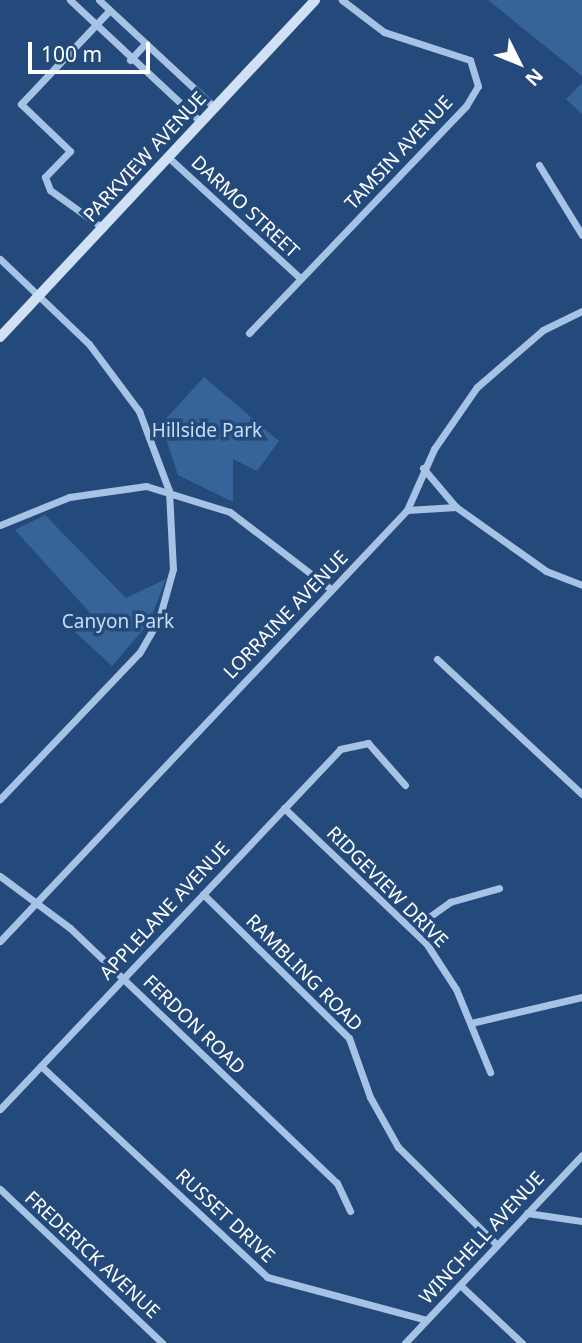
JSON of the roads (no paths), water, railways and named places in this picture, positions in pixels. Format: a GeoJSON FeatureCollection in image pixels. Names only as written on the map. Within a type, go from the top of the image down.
{"type":"FeatureCollection","features":[{"type":"Feature","properties":{"kind":"street"},"geometry":{"type":"LineString","coordinates":[[70,0],[130,60],[201,122]]}},
{"type":"Feature","properties":{"kind":"street"},"geometry":{"type":"LineString","coordinates":[[99,0],[214,107]]}},
{"type":"Feature","properties":{"kind":"street","name":"PARKVIEW AVENUE"},"geometry":{"type":"LineString","coordinates":[[0,337],[315,0]]}},
{"type":"Feature","properties":{"kind":"street","name":"TAMSIN AVENUE"},"geometry":{"type":"LineString","coordinates":[[249,333],[466,106],[478,86],[470,60],[384,33],[342,0]]}},
{"type":"Feature","properties":{"kind":"street"},"geometry":{"type":"LineString","coordinates":[[103,228],[50,190],[45,177],[70,150],[21,104],[110,10]]}},
{"type":"Feature","properties":{"kind":"street"},"geometry":{"type":"LineString","coordinates":[[130,60],[146,43]]}},
{"type":"Feature","properties":{"kind":"street","name":"DARMO STREET"},"geometry":{"type":"LineString","coordinates":[[168,157],[301,279]]}},
{"type":"Feature","properties":{"kind":"street"},"geometry":{"type":"LineString","coordinates":[[539,166],[582,235]]}},
{"type":"Feature","properties":{"kind":"street"},"geometry":{"type":"LineString","coordinates":[[0,259],[40,296],[124,388],[157,450],[169,491],[173,569],[159,619],[124,671],[0,799]]}},
{"type":"Feature","properties":{"kind":"street","name":"LORRAINE AVENUE"},"geometry":{"type":"LineString","coordinates":[[0,941],[407,510],[423,468],[477,387],[542,330],[582,311]]}},
{"type":"Feature","properties":{"kind":"street"},"geometry":{"type":"LineString","coordinates":[[423,468],[456,507],[547,571],[582,585]]}},
{"type":"Feature","properties":{"kind":"street"},"geometry":{"type":"LineString","coordinates":[[0,525],[96,491],[146,486],[230,512],[331,590]]}},
{"type":"Feature","properties":{"kind":"street"},"geometry":{"type":"LineString","coordinates":[[407,510],[456,507]]}},
{"type":"Feature","properties":{"kind":"street"},"geometry":{"type":"LineString","coordinates":[[437,659],[582,794]]}},
{"type":"Feature","properties":{"kind":"street","name":"APPLELANE AVENUE"},"geometry":{"type":"LineString","coordinates":[[0,1109],[340,749],[357,741],[374,747],[405,785]]}},
{"type":"Feature","properties":{"kind":"street","name":"RIDGEVIEW DRIVE"},"geometry":{"type":"LineString","coordinates":[[284,808],[412,929],[436,956],[471,1023],[490,1072]]}},
{"type":"Feature","properties":{"kind":"street","name":"FERDON ROAD"},"geometry":{"type":"LineString","coordinates":[[0,876],[37,902],[123,979],[337,1183],[350,1211]]}},
{"type":"Feature","properties":{"kind":"street"},"geometry":{"type":"LineString","coordinates":[[412,929],[450,902],[499,888]]}},
{"type":"Feature","properties":{"kind":"street","name":"RAMBLING ROAD"},"geometry":{"type":"LineString","coordinates":[[202,894],[349,1038],[370,1097],[398,1147],[497,1245]]}},
{"type":"Feature","properties":{"kind":"street"},"geometry":{"type":"LineString","coordinates":[[471,1023],[582,997]]}},
{"type":"Feature","properties":{"kind":"street","name":"RUSSET DRIVE"},"geometry":{"type":"LineString","coordinates":[[41,1066],[267,1277],[426,1320]]}},
{"type":"Feature","properties":{"kind":"street","name":"WINCHELL AVENUE"},"geometry":{"type":"LineString","coordinates":[[405,1343],[582,1155]]}},
{"type":"Feature","properties":{"kind":"street","name":"FREDERICK AVENUE"},"geometry":{"type":"LineString","coordinates":[[0,1189],[162,1343]]}},
{"type":"Feature","properties":{"kind":"street"},"geometry":{"type":"LineString","coordinates":[[527,1213],[582,1221]]}},
{"type":"Feature","properties":{"kind":"street"},"geometry":{"type":"LineString","coordinates":[[460,1285],[523,1343]]}},
{"type":"Feature","properties":{"kind":"park label","name":"Hillside Park"},"geometry":{"type":"Point","coordinates":[207,431]}},
{"type":"Feature","properties":{"kind":"park label","name":"Canyon Park"},"geometry":{"type":"Point","coordinates":[118,622]}}]}
